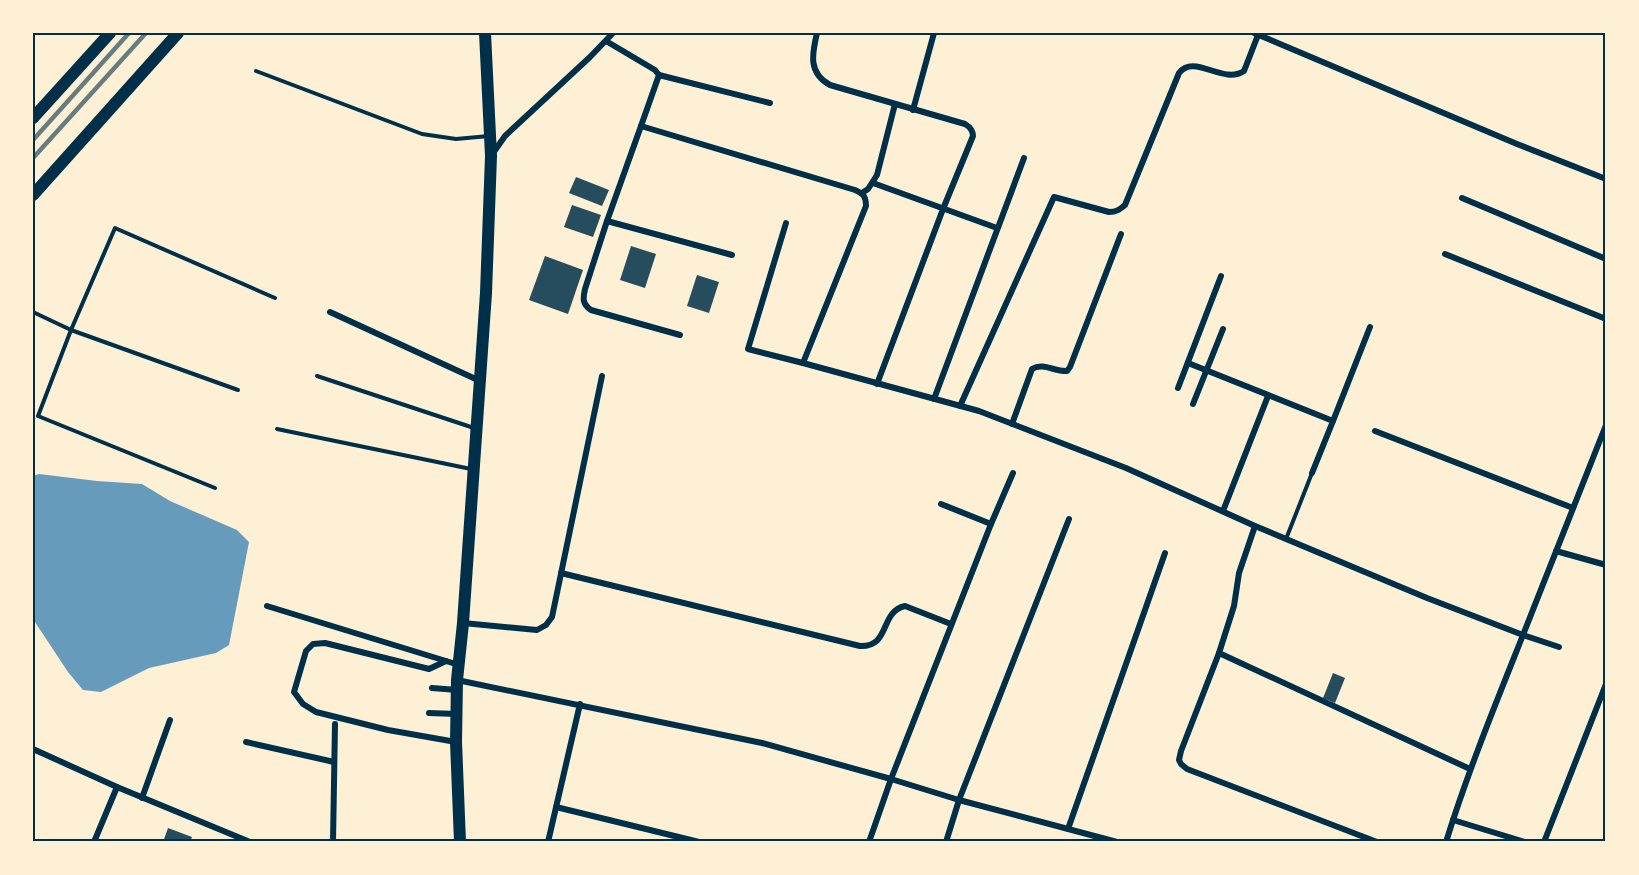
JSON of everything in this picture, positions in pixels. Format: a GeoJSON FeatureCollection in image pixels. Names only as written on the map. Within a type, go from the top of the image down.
{"type":"FeatureCollection","features":[{"type":"Feature","properties":{"kind":"main road"},"geometry":{"type":"LineString","coordinates":[[33,118],[110,33]]}},
{"type":"Feature","properties":{"kind":"main road"},"geometry":{"type":"LineString","coordinates":[[33,195],[178,33]]}},
{"type":"Feature","properties":{"kind":"main road"},"geometry":{"type":"LineString","coordinates":[[460,842],[456,742],[457,685],[486,293],[491,156],[485,33]]}},
{"type":"Feature","properties":{"kind":"street"},"geometry":{"type":"LineString","coordinates":[[491,156],[505,136],[613,33]]}},
{"type":"Feature","properties":{"kind":"street"},"geometry":{"type":"LineString","coordinates":[[817,33],[813,61],[821,80],[830,85],[965,124],[973,132],[877,384]]}},
{"type":"Feature","properties":{"kind":"street"},"geometry":{"type":"LineString","coordinates":[[913,110],[934,33]]}},
{"type":"Feature","properties":{"kind":"street"},"geometry":{"type":"LineString","coordinates":[[960,406],[1054,197],[1109,212],[1119,210],[1125,205],[1182,68],[1193,65],[1226,75],[1239,74],[1244,71],[1256,34],[1606,179]]}},
{"type":"Feature","properties":{"kind":"street"},"geometry":{"type":"LineString","coordinates":[[606,41],[655,70],[659,75],[770,103]]}},
{"type":"Feature","properties":{"kind":"street"},"geometry":{"type":"LineString","coordinates":[[659,75],[607,221],[583,299],[585,305],[591,310],[680,334]]}},
{"type":"Feature","properties":{"kind":"street"},"geometry":{"type":"LineString","coordinates":[[862,193],[873,183],[877,175],[895,104]]}},
{"type":"Feature","properties":{"kind":"street"},"geometry":{"type":"LineString","coordinates":[[641,126],[862,193],[866,198],[866,206],[803,363]]}},
{"type":"Feature","properties":{"kind":"street"},"geometry":{"type":"LineString","coordinates":[[934,399],[1024,158]]}},
{"type":"Feature","properties":{"kind":"street"},"geometry":{"type":"LineString","coordinates":[[873,183],[997,228]]}},
{"type":"Feature","properties":{"kind":"street"},"geometry":{"type":"LineString","coordinates":[[1462,198],[1606,259]]}},
{"type":"Feature","properties":{"kind":"street"},"geometry":{"type":"LineString","coordinates":[[607,221],[732,255]]}},
{"type":"Feature","properties":{"kind":"street"},"geometry":{"type":"LineString","coordinates":[[786,223],[748,349],[979,411],[1126,468],[1255,526],[1427,598],[1559,647]]}},
{"type":"Feature","properties":{"kind":"street"},"geometry":{"type":"LineString","coordinates":[[1012,424],[1032,369],[1042,366],[1067,371],[1070,367],[1121,234]]}},
{"type":"Feature","properties":{"kind":"street"},"geometry":{"type":"LineString","coordinates":[[1444,254],[1606,319]]}},
{"type":"Feature","properties":{"kind":"street"},"geometry":{"type":"LineString","coordinates":[[1178,388],[1221,276]]}},
{"type":"Feature","properties":{"kind":"street"},"geometry":{"type":"LineString","coordinates":[[330,312],[480,381]]}},
{"type":"Feature","properties":{"kind":"street"},"geometry":{"type":"LineString","coordinates":[[1312,473],[1370,327]]}},
{"type":"Feature","properties":{"kind":"street"},"geometry":{"type":"LineString","coordinates":[[1193,404],[1223,329]]}},
{"type":"Feature","properties":{"kind":"street"},"geometry":{"type":"LineString","coordinates":[[1188,363],[1333,421]]}},
{"type":"Feature","properties":{"kind":"street"},"geometry":{"type":"LineString","coordinates":[[463,622],[537,630],[546,625],[552,617],[602,376]]}},
{"type":"Feature","properties":{"kind":"street"},"geometry":{"type":"LineString","coordinates":[[1223,511],[1268,396]]}},
{"type":"Feature","properties":{"kind":"street"},"geometry":{"type":"LineString","coordinates":[[1446,842],[1470,769],[1502,685],[1606,425]]}},
{"type":"Feature","properties":{"kind":"street"},"geometry":{"type":"LineString","coordinates":[[1375,431],[1573,508]]}},
{"type":"Feature","properties":{"kind":"street"},"geometry":{"type":"LineString","coordinates":[[869,842],[951,624],[1013,473]]}},
{"type":"Feature","properties":{"kind":"street"},"geometry":{"type":"LineString","coordinates":[[941,504],[991,524]]}},
{"type":"Feature","properties":{"kind":"street"},"geometry":{"type":"LineString","coordinates":[[946,842],[959,800],[1069,519]]}},
{"type":"Feature","properties":{"kind":"street"},"geometry":{"type":"LineString","coordinates":[[1255,526],[1239,573],[1234,606],[1219,654],[1179,760],[1187,769],[1377,842]]}},
{"type":"Feature","properties":{"kind":"street"},"geometry":{"type":"LineString","coordinates":[[1556,551],[1606,565]]}},
{"type":"Feature","properties":{"kind":"street"},"geometry":{"type":"LineString","coordinates":[[1068,829],[1165,553]]}},
{"type":"Feature","properties":{"kind":"street"},"geometry":{"type":"LineString","coordinates":[[561,573],[860,646],[868,646],[879,641],[891,614],[899,607],[904,606],[951,624]]}},
{"type":"Feature","properties":{"kind":"street"},"geometry":{"type":"LineString","coordinates":[[267,606],[459,666]]}},
{"type":"Feature","properties":{"kind":"street"},"geometry":{"type":"LineString","coordinates":[[446,661],[429,669],[326,643],[313,644],[306,651],[294,692],[303,704],[316,712],[388,730],[456,742]]}},
{"type":"Feature","properties":{"kind":"street"},"geometry":{"type":"LineString","coordinates":[[1219,654],[1470,769]]}},
{"type":"Feature","properties":{"kind":"street"},"geometry":{"type":"LineString","coordinates":[[1544,842],[1606,684]]}},
{"type":"Feature","properties":{"kind":"street"},"geometry":{"type":"LineString","coordinates":[[432,688],[457,685],[580,704],[740,737],[959,800],[1117,842]]}},
{"type":"Feature","properties":{"kind":"street"},"geometry":{"type":"LineString","coordinates":[[548,842],[580,704]]}},
{"type":"Feature","properties":{"kind":"street"},"geometry":{"type":"LineString","coordinates":[[429,713],[457,714]]}},
{"type":"Feature","properties":{"kind":"street"},"geometry":{"type":"LineString","coordinates":[[142,798],[170,720]]}},
{"type":"Feature","properties":{"kind":"street"},"geometry":{"type":"LineString","coordinates":[[333,842],[335,724]]}},
{"type":"Feature","properties":{"kind":"street"},"geometry":{"type":"LineString","coordinates":[[246,742],[334,762]]}},
{"type":"Feature","properties":{"kind":"street"},"geometry":{"type":"LineString","coordinates":[[33,749],[142,798],[250,842]]}},
{"type":"Feature","properties":{"kind":"street"},"geometry":{"type":"LineString","coordinates":[[94,842],[117,787]]}},
{"type":"Feature","properties":{"kind":"street"},"geometry":{"type":"LineString","coordinates":[[556,807],[699,842]]}},
{"type":"Feature","properties":{"kind":"street"},"geometry":{"type":"LineString","coordinates":[[1453,820],[1525,842]]}},
{"type":"Feature","properties":{"kind":"lane"},"geometry":{"type":"LineString","coordinates":[[256,71],[422,134],[456,139],[490,136]]}},
{"type":"Feature","properties":{"kind":"lane"},"geometry":{"type":"LineString","coordinates":[[215,488],[38,416],[71,330],[115,228],[275,298]]}},
{"type":"Feature","properties":{"kind":"lane"},"geometry":{"type":"LineString","coordinates":[[33,312],[71,330],[238,390]]}},
{"type":"Feature","properties":{"kind":"lane"},"geometry":{"type":"LineString","coordinates":[[317,376],[477,429]]}},
{"type":"Feature","properties":{"kind":"lane"},"geometry":{"type":"LineString","coordinates":[[277,429],[474,470]]}},
{"type":"Feature","properties":{"kind":"lane"},"geometry":{"type":"LineString","coordinates":[[1286,539],[1312,473]]}},
{"type":"Feature","properties":{"kind":"water"},"geometry":{"type":"Polygon","coordinates":[[[39,474],[142,484],[170,501],[237,530],[249,542],[229,645],[216,653],[149,668],[101,692],[83,690],[68,672],[33,619],[33,476],[39,474]]]}},
{"type":"Feature","properties":{"kind":"building"},"geometry":{"type":"Polygon","coordinates":[[[576,177],[609,190],[602,206],[569,193],[576,177]]]}},
{"type":"Feature","properties":{"kind":"building"},"geometry":{"type":"Polygon","coordinates":[[[572,205],[601,215],[593,237],[564,227],[572,205]]]}},
{"type":"Feature","properties":{"kind":"building"},"geometry":{"type":"Polygon","coordinates":[[[631,246],[656,254],[645,288],[620,280],[631,246]]]}},
{"type":"Feature","properties":{"kind":"building"},"geometry":{"type":"Polygon","coordinates":[[[545,256],[583,270],[568,314],[529,300],[545,256]]]}},
{"type":"Feature","properties":{"kind":"building"},"geometry":{"type":"Polygon","coordinates":[[[697,275],[719,282],[709,313],[687,306],[697,275]]]}},
{"type":"Feature","properties":{"kind":"building"},"geometry":{"type":"Polygon","coordinates":[[[1333,673],[1345,678],[1335,703],[1323,698],[1333,673]]]}},
{"type":"Feature","properties":{"kind":"building"},"geometry":{"type":"Polygon","coordinates":[[[168,828],[192,837],[190,842],[163,842],[168,828]]]}},
{"type":"Feature","properties":{"kind":"railway"},"geometry":{"type":"LineString","coordinates":[[33,140],[129,33]]}},
{"type":"Feature","properties":{"kind":"railway"},"geometry":{"type":"LineString","coordinates":[[33,158],[146,33]]}}]}
